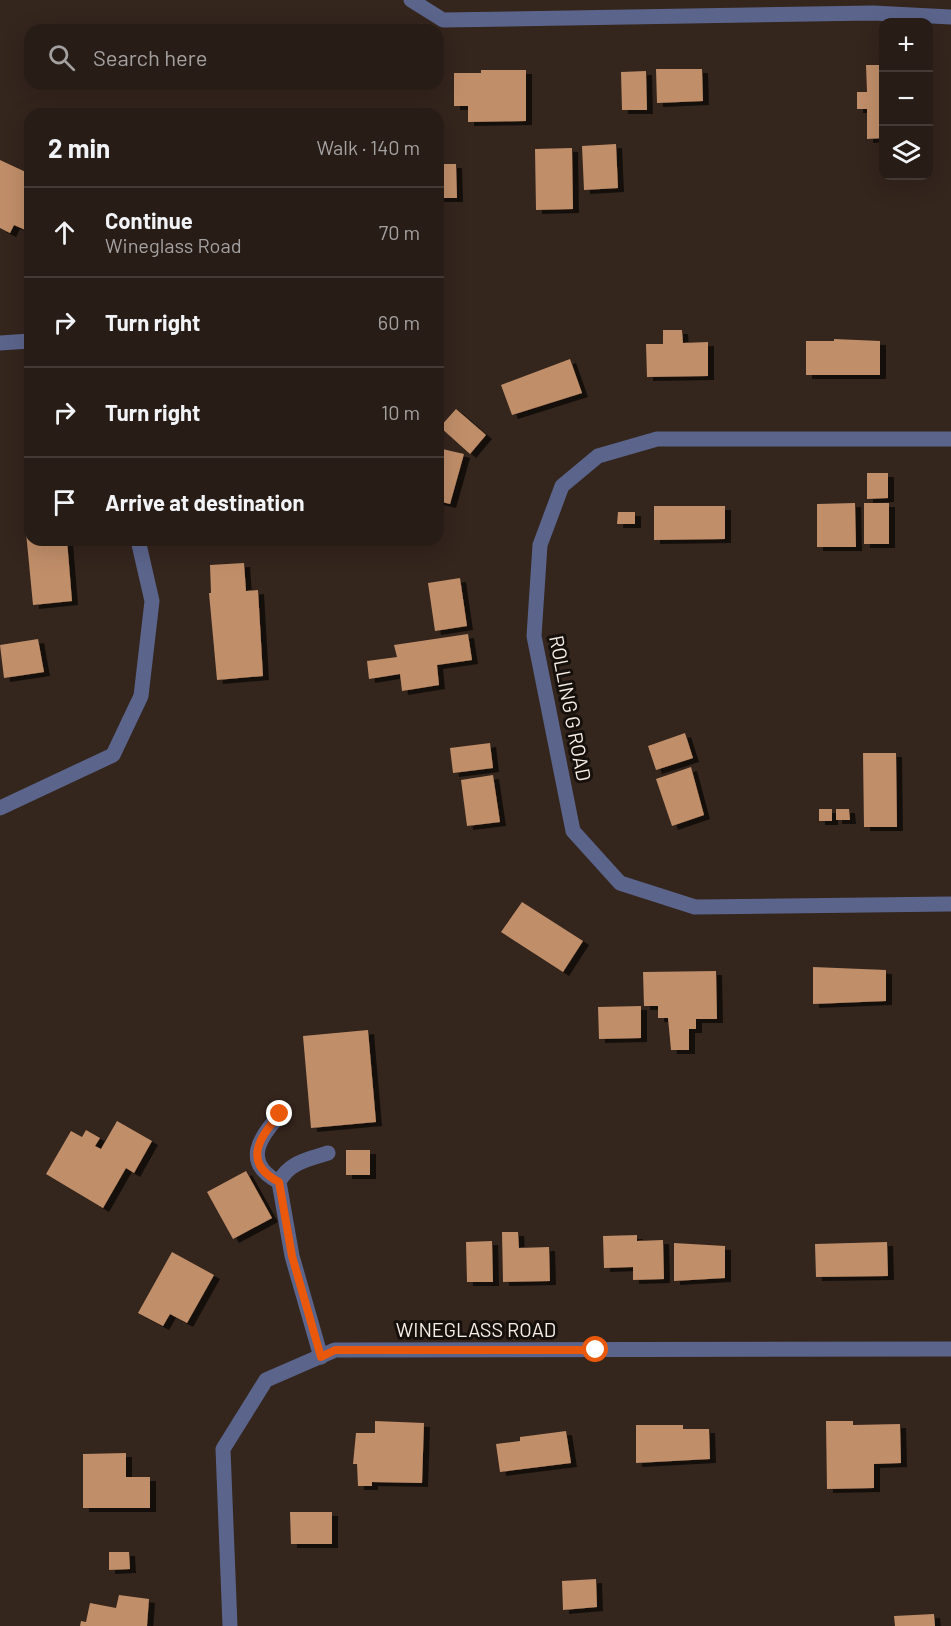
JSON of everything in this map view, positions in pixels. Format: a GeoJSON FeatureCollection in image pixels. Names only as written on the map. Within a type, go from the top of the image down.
{"type":"FeatureCollection","features":[{"type":"Feature","properties":{"kind":"street"},"geometry":{"type":"LineString","coordinates":[[411,0],[443,20],[873,13],[951,17]]}},
{"type":"Feature","properties":{"kind":"street"},"geometry":{"type":"LineString","coordinates":[[0,344],[24,342]]}},
{"type":"Feature","properties":{"kind":"street","name":"ROLLING G ROAD"},"geometry":{"type":"LineString","coordinates":[[951,439],[657,439],[598,456],[562,486],[540,545],[534,636],[573,831],[620,883],[695,907],[951,904]]}},
{"type":"Feature","properties":{"kind":"street"},"geometry":{"type":"LineString","coordinates":[[0,808],[113,755],[141,696],[152,601],[139,546]]}},
{"type":"Feature","properties":{"kind":"street"},"geometry":{"type":"LineString","coordinates":[[279,1182],[262,1170],[257,1152],[263,1134],[280,1114]]}},
{"type":"Feature","properties":{"kind":"street"},"geometry":{"type":"LineString","coordinates":[[321,1357],[292,1256],[279,1182],[283,1173],[299,1161],[328,1153]]}},
{"type":"Feature","properties":{"kind":"street","name":"WINEGLASS ROAD"},"geometry":{"type":"LineString","coordinates":[[230,1626],[223,1449],[266,1380],[335,1350],[951,1349]]}},
{"type":"Feature","properties":{"kind":"building"},"geometry":{"type":"Polygon","coordinates":[[[866,65],[879,65],[879,138],[867,139],[867,109],[857,109],[857,92],[867,92],[866,65]]]}},
{"type":"Feature","properties":{"kind":"building"},"geometry":{"type":"Polygon","coordinates":[[[656,69],[702,69],[703,101],[657,103],[656,69]]]}},
{"type":"Feature","properties":{"kind":"building"},"geometry":{"type":"Polygon","coordinates":[[[481,70],[526,70],[526,121],[468,122],[468,106],[454,106],[454,73],[481,73],[481,70]]]}},
{"type":"Feature","properties":{"kind":"building"},"geometry":{"type":"Polygon","coordinates":[[[646,71],[647,110],[622,110],[621,72],[646,71]]]}},
{"type":"Feature","properties":{"kind":"building"},"geometry":{"type":"Polygon","coordinates":[[[616,144],[618,188],[584,190],[582,146],[616,144]]]}},
{"type":"Feature","properties":{"kind":"building"},"geometry":{"type":"Polygon","coordinates":[[[572,148],[573,209],[536,210],[535,149],[572,148]]]}},
{"type":"Feature","properties":{"kind":"building"},"geometry":{"type":"Polygon","coordinates":[[[0,160],[24,171],[24,229],[14,225],[10,233],[0,228],[0,160]]]}},
{"type":"Feature","properties":{"kind":"building"},"geometry":{"type":"Polygon","coordinates":[[[444,164],[456,164],[457,198],[444,198],[444,164]]]}},
{"type":"Feature","properties":{"kind":"building"},"geometry":{"type":"Polygon","coordinates":[[[663,330],[682,330],[683,343],[708,342],[708,376],[647,377],[646,344],[663,344],[663,330]]]}},
{"type":"Feature","properties":{"kind":"building"},"geometry":{"type":"Polygon","coordinates":[[[834,339],[880,341],[880,375],[806,375],[806,341],[834,341],[834,339]]]}},
{"type":"Feature","properties":{"kind":"building"},"geometry":{"type":"Polygon","coordinates":[[[570,359],[582,393],[512,415],[501,385],[570,359]]]}},
{"type":"Feature","properties":{"kind":"building"},"geometry":{"type":"Polygon","coordinates":[[[456,409],[486,435],[470,454],[444,431],[444,422],[456,409]]]}},
{"type":"Feature","properties":{"kind":"building"},"geometry":{"type":"Polygon","coordinates":[[[444,449],[464,454],[450,504],[444,502],[444,449]]]}},
{"type":"Feature","properties":{"kind":"building"},"geometry":{"type":"Polygon","coordinates":[[[867,473],[888,473],[888,498],[867,499],[867,473]]]}},
{"type":"Feature","properties":{"kind":"building"},"geometry":{"type":"Polygon","coordinates":[[[855,503],[856,547],[817,547],[817,504],[855,503]]]}},
{"type":"Feature","properties":{"kind":"building"},"geometry":{"type":"Polygon","coordinates":[[[864,503],[889,503],[889,544],[864,544],[864,503]]]}},
{"type":"Feature","properties":{"kind":"building"},"geometry":{"type":"Polygon","coordinates":[[[654,506],[725,506],[725,539],[654,540],[654,506]]]}},
{"type":"Feature","properties":{"kind":"building"},"geometry":{"type":"Polygon","coordinates":[[[618,512],[635,512],[635,524],[617,524],[618,512]]]}},
{"type":"Feature","properties":{"kind":"building"},"geometry":{"type":"Polygon","coordinates":[[[27,546],[67,546],[72,601],[33,605],[27,546]]]}},
{"type":"Feature","properties":{"kind":"building"},"geometry":{"type":"Polygon","coordinates":[[[244,563],[246,591],[258,590],[263,676],[217,680],[209,593],[211,593],[210,565],[244,563]]]}},
{"type":"Feature","properties":{"kind":"building"},"geometry":{"type":"Polygon","coordinates":[[[460,578],[467,626],[435,631],[428,583],[460,578]]]}},
{"type":"Feature","properties":{"kind":"building"},"geometry":{"type":"Polygon","coordinates":[[[468,634],[472,660],[437,665],[439,685],[402,691],[400,674],[369,679],[367,661],[397,657],[394,645],[468,634]]]}},
{"type":"Feature","properties":{"kind":"building"},"geometry":{"type":"Polygon","coordinates":[[[38,639],[44,672],[4,678],[0,645],[38,639]]]}},
{"type":"Feature","properties":{"kind":"building"},"geometry":{"type":"Polygon","coordinates":[[[685,733],[693,758],[656,770],[648,746],[685,733]]]}},
{"type":"Feature","properties":{"kind":"building"},"geometry":{"type":"Polygon","coordinates":[[[490,743],[493,768],[453,773],[450,748],[490,743]]]}},
{"type":"Feature","properties":{"kind":"building"},"geometry":{"type":"Polygon","coordinates":[[[863,753],[896,753],[897,827],[864,827],[863,753]]]}},
{"type":"Feature","properties":{"kind":"building"},"geometry":{"type":"Polygon","coordinates":[[[691,767],[704,815],[672,826],[656,779],[691,767]]]}},
{"type":"Feature","properties":{"kind":"building"},"geometry":{"type":"Polygon","coordinates":[[[493,775],[500,822],[467,826],[461,780],[493,775]]]}},
{"type":"Feature","properties":{"kind":"building"},"geometry":{"type":"Polygon","coordinates":[[[819,809],[832,809],[832,821],[819,821],[819,809]]]}},
{"type":"Feature","properties":{"kind":"building"},"geometry":{"type":"Polygon","coordinates":[[[836,809],[849,809],[850,820],[836,820],[836,809]]]}},
{"type":"Feature","properties":{"kind":"building"},"geometry":{"type":"Polygon","coordinates":[[[522,902],[583,941],[563,972],[501,932],[522,902]]]}},
{"type":"Feature","properties":{"kind":"building"},"geometry":{"type":"Polygon","coordinates":[[[813,967],[886,970],[886,1001],[813,1004],[813,967]]]}},
{"type":"Feature","properties":{"kind":"building"},"geometry":{"type":"Polygon","coordinates":[[[716,971],[717,1019],[696,1019],[696,1029],[689,1029],[689,1050],[671,1050],[668,1018],[658,1018],[658,1006],[644,1006],[643,972],[716,971]]]}},
{"type":"Feature","properties":{"kind":"building"},"geometry":{"type":"Polygon","coordinates":[[[641,1006],[641,1038],[599,1039],[598,1007],[641,1006]]]}},
{"type":"Feature","properties":{"kind":"building"},"geometry":{"type":"Polygon","coordinates":[[[368,1030],[376,1122],[311,1128],[303,1036],[368,1030]]]}},
{"type":"Feature","properties":{"kind":"building"},"geometry":{"type":"Polygon","coordinates":[[[117,1121],[152,1141],[134,1173],[126,1168],[103,1208],[46,1174],[71,1131],[82,1137],[86,1130],[100,1138],[95,1146],[101,1149],[117,1121]]]}},
{"type":"Feature","properties":{"kind":"building"},"geometry":{"type":"Polygon","coordinates":[[[346,1150],[370,1150],[370,1175],[346,1175],[346,1150]]]}},
{"type":"Feature","properties":{"kind":"building"},"geometry":{"type":"Polygon","coordinates":[[[246,1171],[272,1218],[233,1239],[207,1192],[246,1171]]]}},
{"type":"Feature","properties":{"kind":"building"},"geometry":{"type":"Polygon","coordinates":[[[502,1232],[518,1232],[519,1248],[549,1247],[550,1281],[503,1282],[502,1232]]]}},
{"type":"Feature","properties":{"kind":"building"},"geometry":{"type":"Polygon","coordinates":[[[637,1235],[637,1241],[663,1240],[664,1279],[633,1280],[633,1267],[604,1268],[603,1236],[637,1235]]]}},
{"type":"Feature","properties":{"kind":"building"},"geometry":{"type":"Polygon","coordinates":[[[492,1241],[493,1282],[467,1282],[466,1242],[492,1241]]]}},
{"type":"Feature","properties":{"kind":"building"},"geometry":{"type":"Polygon","coordinates":[[[887,1242],[888,1276],[816,1277],[815,1244],[887,1242]]]}},
{"type":"Feature","properties":{"kind":"building"},"geometry":{"type":"Polygon","coordinates":[[[674,1243],[725,1246],[725,1278],[674,1281],[674,1243]]]}},
{"type":"Feature","properties":{"kind":"building"},"geometry":{"type":"Polygon","coordinates":[[[172,1252],[214,1275],[187,1323],[170,1314],[163,1326],[138,1313],[172,1252]]]}},
{"type":"Feature","properties":{"kind":"building"},"geometry":{"type":"Polygon","coordinates":[[[375,1421],[424,1423],[422,1483],[372,1482],[372,1486],[358,1486],[357,1464],[353,1464],[356,1433],[375,1433],[375,1421]]]}},
{"type":"Feature","properties":{"kind":"building"},"geometry":{"type":"Polygon","coordinates":[[[826,1421],[853,1421],[853,1425],[900,1424],[901,1463],[874,1464],[874,1488],[827,1489],[826,1421]]]}},
{"type":"Feature","properties":{"kind":"building"},"geometry":{"type":"Polygon","coordinates":[[[636,1425],[683,1425],[683,1429],[709,1429],[710,1459],[636,1463],[636,1425]]]}},
{"type":"Feature","properties":{"kind":"building"},"geometry":{"type":"Polygon","coordinates":[[[566,1431],[571,1463],[500,1472],[496,1444],[520,1441],[520,1437],[566,1431]]]}},
{"type":"Feature","properties":{"kind":"building"},"geometry":{"type":"Polygon","coordinates":[[[126,1453],[126,1477],[150,1477],[150,1508],[83,1508],[83,1454],[126,1453]]]}},
{"type":"Feature","properties":{"kind":"building"},"geometry":{"type":"Polygon","coordinates":[[[290,1512],[332,1512],[332,1544],[291,1544],[290,1512]]]}},
{"type":"Feature","properties":{"kind":"building"},"geometry":{"type":"Polygon","coordinates":[[[109,1552],[129,1552],[130,1569],[109,1570],[109,1552]]]}},
{"type":"Feature","properties":{"kind":"building"},"geometry":{"type":"Polygon","coordinates":[[[596,1579],[597,1607],[563,1610],[562,1581],[596,1579]]]}},
{"type":"Feature","properties":{"kind":"building"},"geometry":{"type":"Polygon","coordinates":[[[119,1595],[149,1599],[147,1626],[80,1626],[81,1621],[86,1622],[90,1603],[116,1608],[119,1595]]]}},
{"type":"Feature","properties":{"kind":"building"},"geometry":{"type":"Polygon","coordinates":[[[934,1614],[935,1626],[895,1626],[894,1616],[934,1614]]]}},
{"type":"Feature","properties":{"kind":"route"},"geometry":{"type":"LineString","coordinates":[[280,1114],[263,1134],[258,1144],[258,1162],[267,1176],[279,1182],[292,1256],[321,1357],[335,1350],[596,1350]]}}]}
